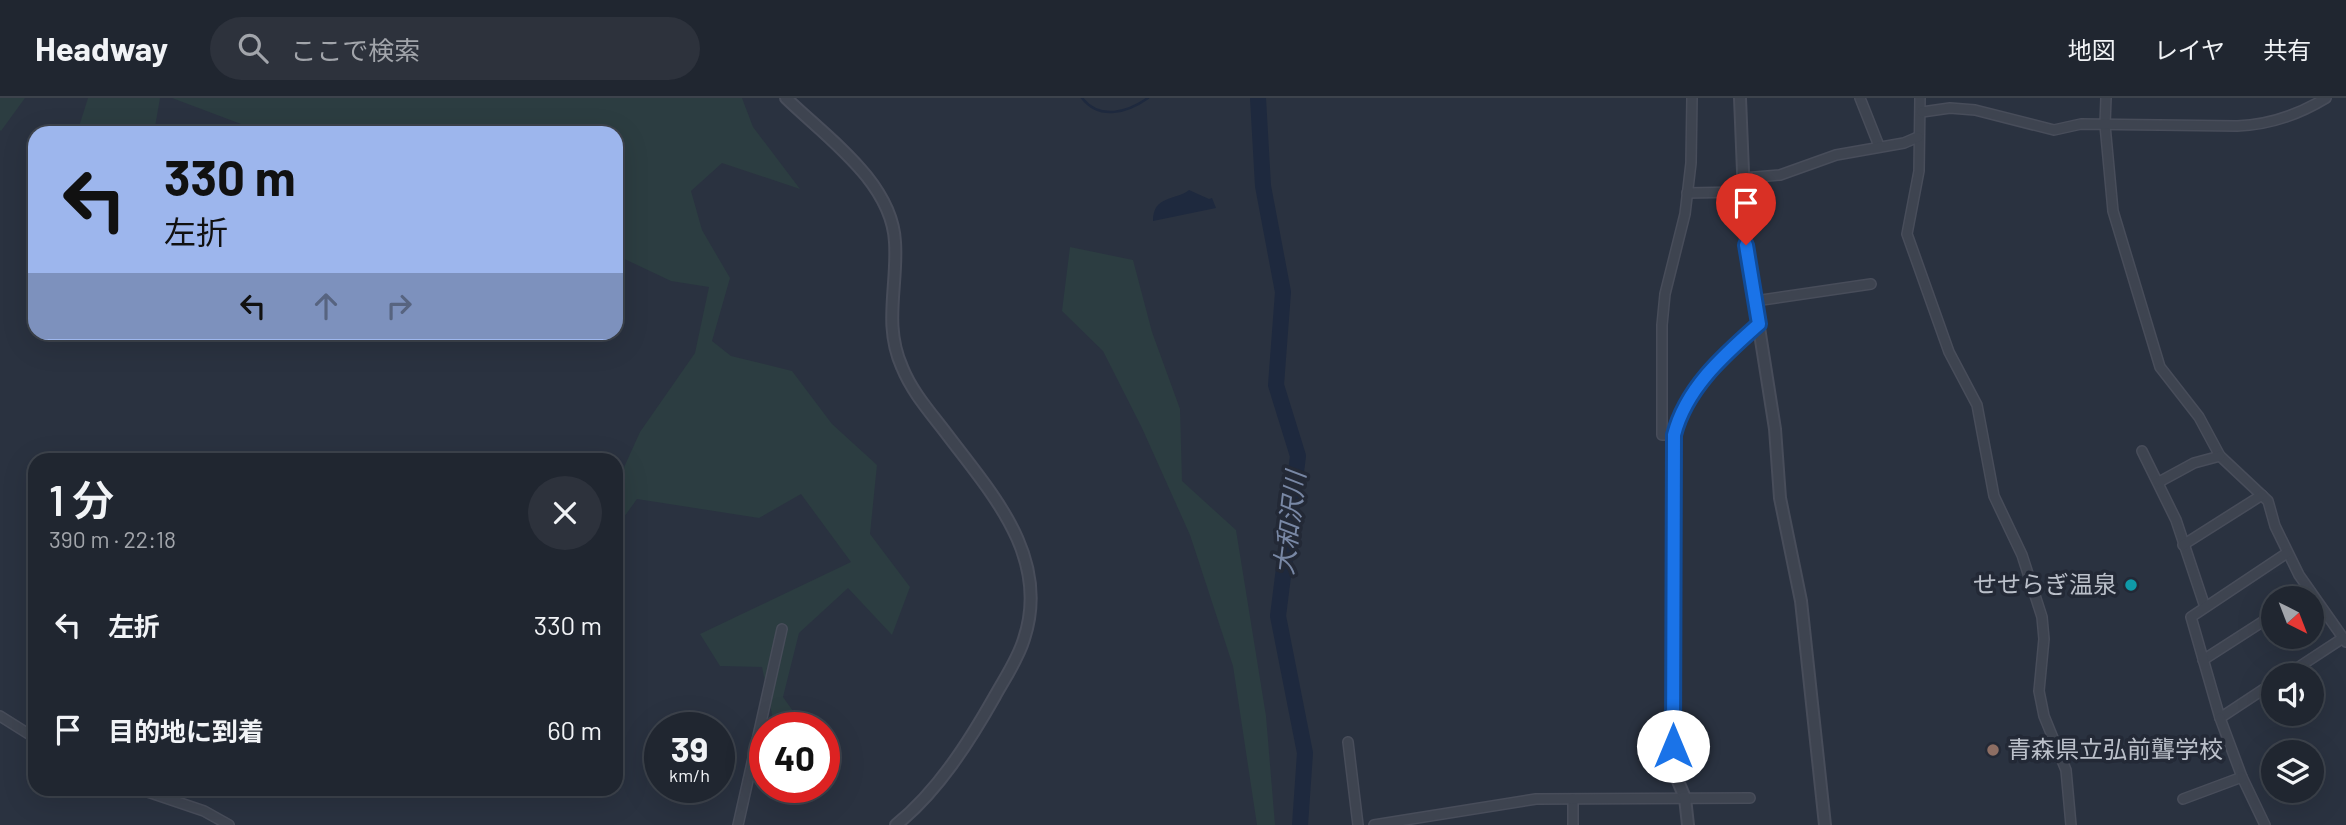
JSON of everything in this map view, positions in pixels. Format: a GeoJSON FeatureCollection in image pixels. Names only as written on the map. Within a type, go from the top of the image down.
{"type":"FeatureCollection","features":[{"type":"Feature","properties":{"kind":"street"},"geometry":{"type":"LineString","coordinates":[[786,98],[866,177],[882,198],[892,219],[895,243],[891,328],[901,366],[919,398],[1011,523],[1023,549],[1031,582],[1029,623],[1011,668],[955,759],[920,803],[896,825]]}},
{"type":"Feature","properties":{"kind":"street"},"geometry":{"type":"LineString","coordinates":[[1674,435],[1662,435],[1662,326],[1687,193],[1692,98]]}},
{"type":"Feature","properties":{"kind":"street"},"geometry":{"type":"LineString","coordinates":[[1740,98],[1746,245],[1774,429],[1780,498],[1801,601],[1825,825]]}},
{"type":"Feature","properties":{"kind":"street"},"geometry":{"type":"LineString","coordinates":[[1860,98],[1879,146]]}},
{"type":"Feature","properties":{"kind":"street"},"geometry":{"type":"LineString","coordinates":[[1920,98],[1922,111],[1918,137],[1919,171],[1908,234],[1949,352],[1977,405],[1994,496],[2022,555],[2042,617],[2044,639],[2039,691],[2044,716],[2066,770],[2071,825]]}},
{"type":"Feature","properties":{"kind":"street"},"geometry":{"type":"LineString","coordinates":[[2106,98],[2105,125],[2115,219],[2160,367],[2199,417],[2220,456],[2262,495],[2287,553],[2307,586]]}},
{"type":"Feature","properties":{"kind":"street"},"geometry":{"type":"LineString","coordinates":[[1922,111],[1950,108],[1975,110],[2054,130],[2081,124],[2260,125],[2285,118],[2326,98]]}},
{"type":"Feature","properties":{"kind":"street"},"geometry":{"type":"LineString","coordinates":[[1743,178],[1780,174],[1836,155],[1904,143],[1918,137]]}},
{"type":"Feature","properties":{"kind":"street"},"geometry":{"type":"LineString","coordinates":[[1687,193],[1743,192]]}},
{"type":"Feature","properties":{"kind":"street"},"geometry":{"type":"LineString","coordinates":[[1755,301],[1871,284]]}},
{"type":"Feature","properties":{"kind":"street"},"geometry":{"type":"LineString","coordinates":[[1688,825],[1685,798],[1673,769],[1674,435],[1680,417],[1705,376],[1759,324]]}},
{"type":"Feature","properties":{"kind":"street"},"geometry":{"type":"LineString","coordinates":[[2142,452],[2159,482],[2205,607]]}},
{"type":"Feature","properties":{"kind":"street"},"geometry":{"type":"LineString","coordinates":[[2159,482],[2194,463],[2220,456]]}},
{"type":"Feature","properties":{"kind":"street"},"geometry":{"type":"LineString","coordinates":[[2183,545],[2262,495]]}},
{"type":"Feature","properties":{"kind":"street"},"geometry":{"type":"LineString","coordinates":[[2265,825],[2242,777],[2220,718],[2192,617],[2287,553]]}},
{"type":"Feature","properties":{"kind":"street"},"geometry":{"type":"LineString","coordinates":[[2306,663],[2344,640],[2324,611]]}},
{"type":"Feature","properties":{"kind":"street"},"geometry":{"type":"LineString","coordinates":[[2203,660],[2261,623]]}},
{"type":"Feature","properties":{"kind":"street"},"geometry":{"type":"LineString","coordinates":[[737,825],[782,629]]}},
{"type":"Feature","properties":{"kind":"street"},"geometry":{"type":"LineString","coordinates":[[2220,718],[2261,691]]}},
{"type":"Feature","properties":{"kind":"street"},"geometry":{"type":"LineString","coordinates":[[0,716],[28,734]]}},
{"type":"Feature","properties":{"kind":"street"},"geometry":{"type":"LineString","coordinates":[[1348,742],[1358,825]]}},
{"type":"Feature","properties":{"kind":"street"},"geometry":{"type":"LineString","coordinates":[[2183,799],[2242,777]]}},
{"type":"Feature","properties":{"kind":"street"},"geometry":{"type":"LineString","coordinates":[[160,796],[204,811],[229,825]]}},
{"type":"Feature","properties":{"kind":"street"},"geometry":{"type":"LineString","coordinates":[[1374,825],[1411,823],[1536,799],[1750,798]]}},
{"type":"Feature","properties":{"kind":"street"},"geometry":{"type":"LineString","coordinates":[[1573,799],[1573,825]]}},
{"type":"Feature","properties":{"kind":"shaded area"},"geometry":{"type":"Polygon","coordinates":[[[0,98],[25,98],[1,131],[0,130],[0,98]]]}},
{"type":"Feature","properties":{"kind":"shaded area"},"geometry":{"type":"Polygon","coordinates":[[[88,98],[160,98],[155,126],[79,126],[88,98]]]}},
{"type":"Feature","properties":{"kind":"shaded area"},"geometry":{"type":"Polygon","coordinates":[[[172,98],[742,98],[753,127],[800,189],[722,163],[691,191],[702,230],[730,278],[712,341],[731,356],[792,371],[832,424],[877,465],[870,534],[910,587],[892,635],[848,588],[799,633],[783,697],[794,712],[772,712],[762,667],[720,666],[700,634],[851,562],[801,494],[759,518],[637,499],[623,518],[623,470],[640,432],[695,353],[709,287],[671,281],[623,258],[623,126],[246,126],[172,98]]]}},
{"type":"Feature","properties":{"kind":"shaded area"},"geometry":{"type":"Polygon","coordinates":[[[1070,247],[1133,260],[1152,332],[1180,409],[1182,481],[1236,530],[1266,716],[1275,825],[1257,825],[1233,666],[1190,535],[1142,428],[1103,351],[1062,311],[1070,247]]]}},
{"type":"Feature","properties":{"kind":"water"},"geometry":{"type":"Polygon","coordinates":[[[1189,190],[1212,198],[1216,208],[1153,221],[1154,213],[1161,203],[1189,190]]]}},
{"type":"Feature","properties":{"kind":"waterway"},"geometry":{"type":"LineString","coordinates":[[1082,98],[1097,110],[1106,112],[1123,110],[1148,98]]}},
{"type":"Feature","properties":{"kind":"waterway","name":"大和沢川"},"geometry":{"type":"LineString","coordinates":[[1258,98],[1263,186],[1283,292],[1276,385],[1298,456],[1278,616],[1305,753],[1300,825]]}},
{"type":"Feature","properties":{"kind":"place","name":"せせらぎ温泉"},"geometry":{"type":"Point","coordinates":[2131,585]}},
{"type":"Feature","properties":{"kind":"place","name":"青森県立弘前聾学校"},"geometry":{"type":"Point","coordinates":[1993,750]}},
{"type":"Feature","properties":{"kind":"route"},"geometry":{"type":"LineString","coordinates":[[1673,746],[1674,435],[1680,417],[1705,376],[1759,324],[1746,245]]}}]}
